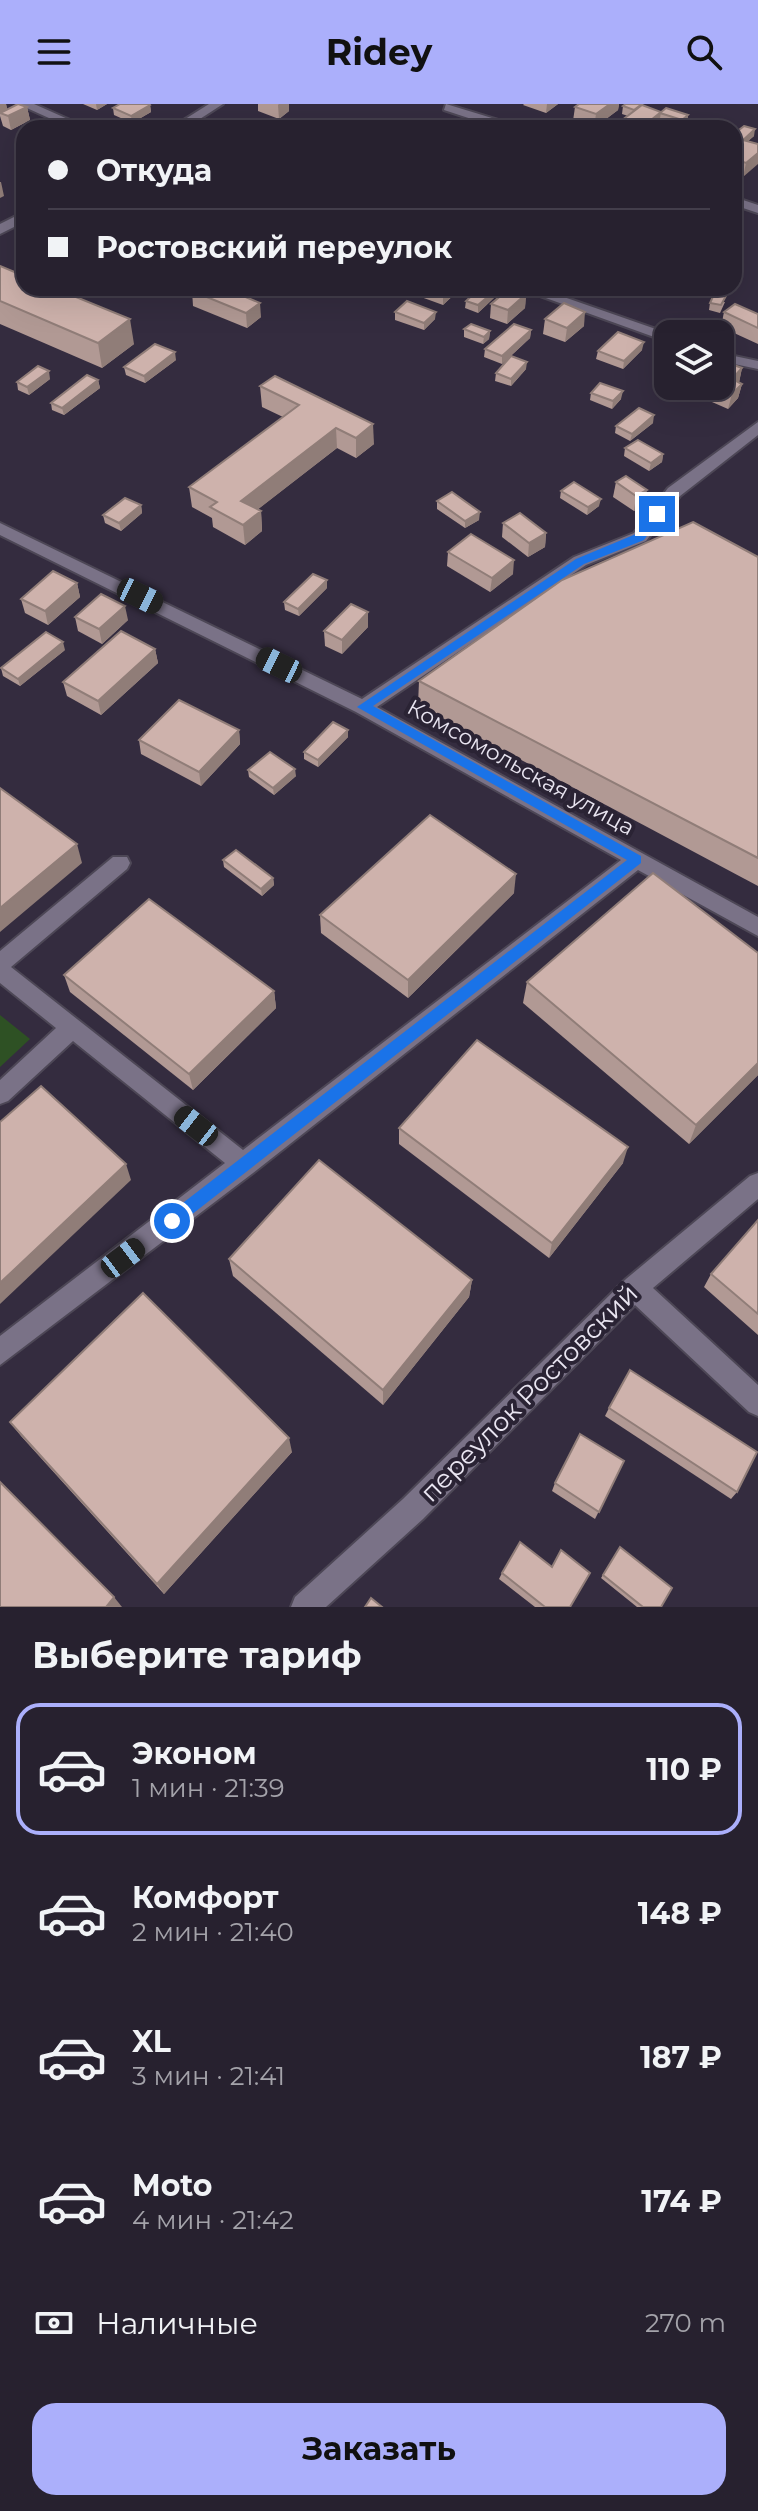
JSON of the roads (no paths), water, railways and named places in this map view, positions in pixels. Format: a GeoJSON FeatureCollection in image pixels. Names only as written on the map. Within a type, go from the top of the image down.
{"type":"FeatureCollection","features":[{"type":"Feature","properties":{"kind":"street"},"geometry":{"type":"LineString","coordinates":[[24,104],[63,120]]}},
{"type":"Feature","properties":{"kind":"street"},"geometry":{"type":"LineString","coordinates":[[190,120],[217,104]]}},
{"type":"Feature","properties":{"kind":"street"},"geometry":{"type":"LineString","coordinates":[[448,107],[487,120]]}},
{"type":"Feature","properties":{"kind":"street"},"geometry":{"type":"LineString","coordinates":[[548,296],[654,333]]}},
{"type":"Feature","properties":{"kind":"street"},"geometry":{"type":"LineString","coordinates":[[734,360],[758,365]]}},
{"type":"Feature","properties":{"kind":"street"},"geometry":{"type":"LineString","coordinates":[[363,707],[580,561],[640,537],[674,492],[758,427]]}},
{"type":"Feature","properties":{"kind":"street","name":"Комсомольская улица"},"geometry":{"type":"LineString","coordinates":[[0,528],[363,707],[758,927]]}},
{"type":"Feature","properties":{"kind":"street"},"geometry":{"type":"LineString","coordinates":[[0,1352],[637,859]]}},
{"type":"Feature","properties":{"kind":"street"},"geometry":{"type":"LineString","coordinates":[[0,964],[120,863]]}},
{"type":"Feature","properties":{"kind":"street"},"geometry":{"type":"LineString","coordinates":[[0,971],[245,1165]]}},
{"type":"Feature","properties":{"kind":"street"},"geometry":{"type":"LineString","coordinates":[[0,1094],[72,1028]]}},
{"type":"Feature","properties":{"kind":"street","name":"переулок Ростовский"},"geometry":{"type":"LineString","coordinates":[[305,1607],[413,1509],[635,1288],[758,1184]]}},
{"type":"Feature","properties":{"kind":"street"},"geometry":{"type":"LineString","coordinates":[[635,1288],[758,1403]]}}]}
